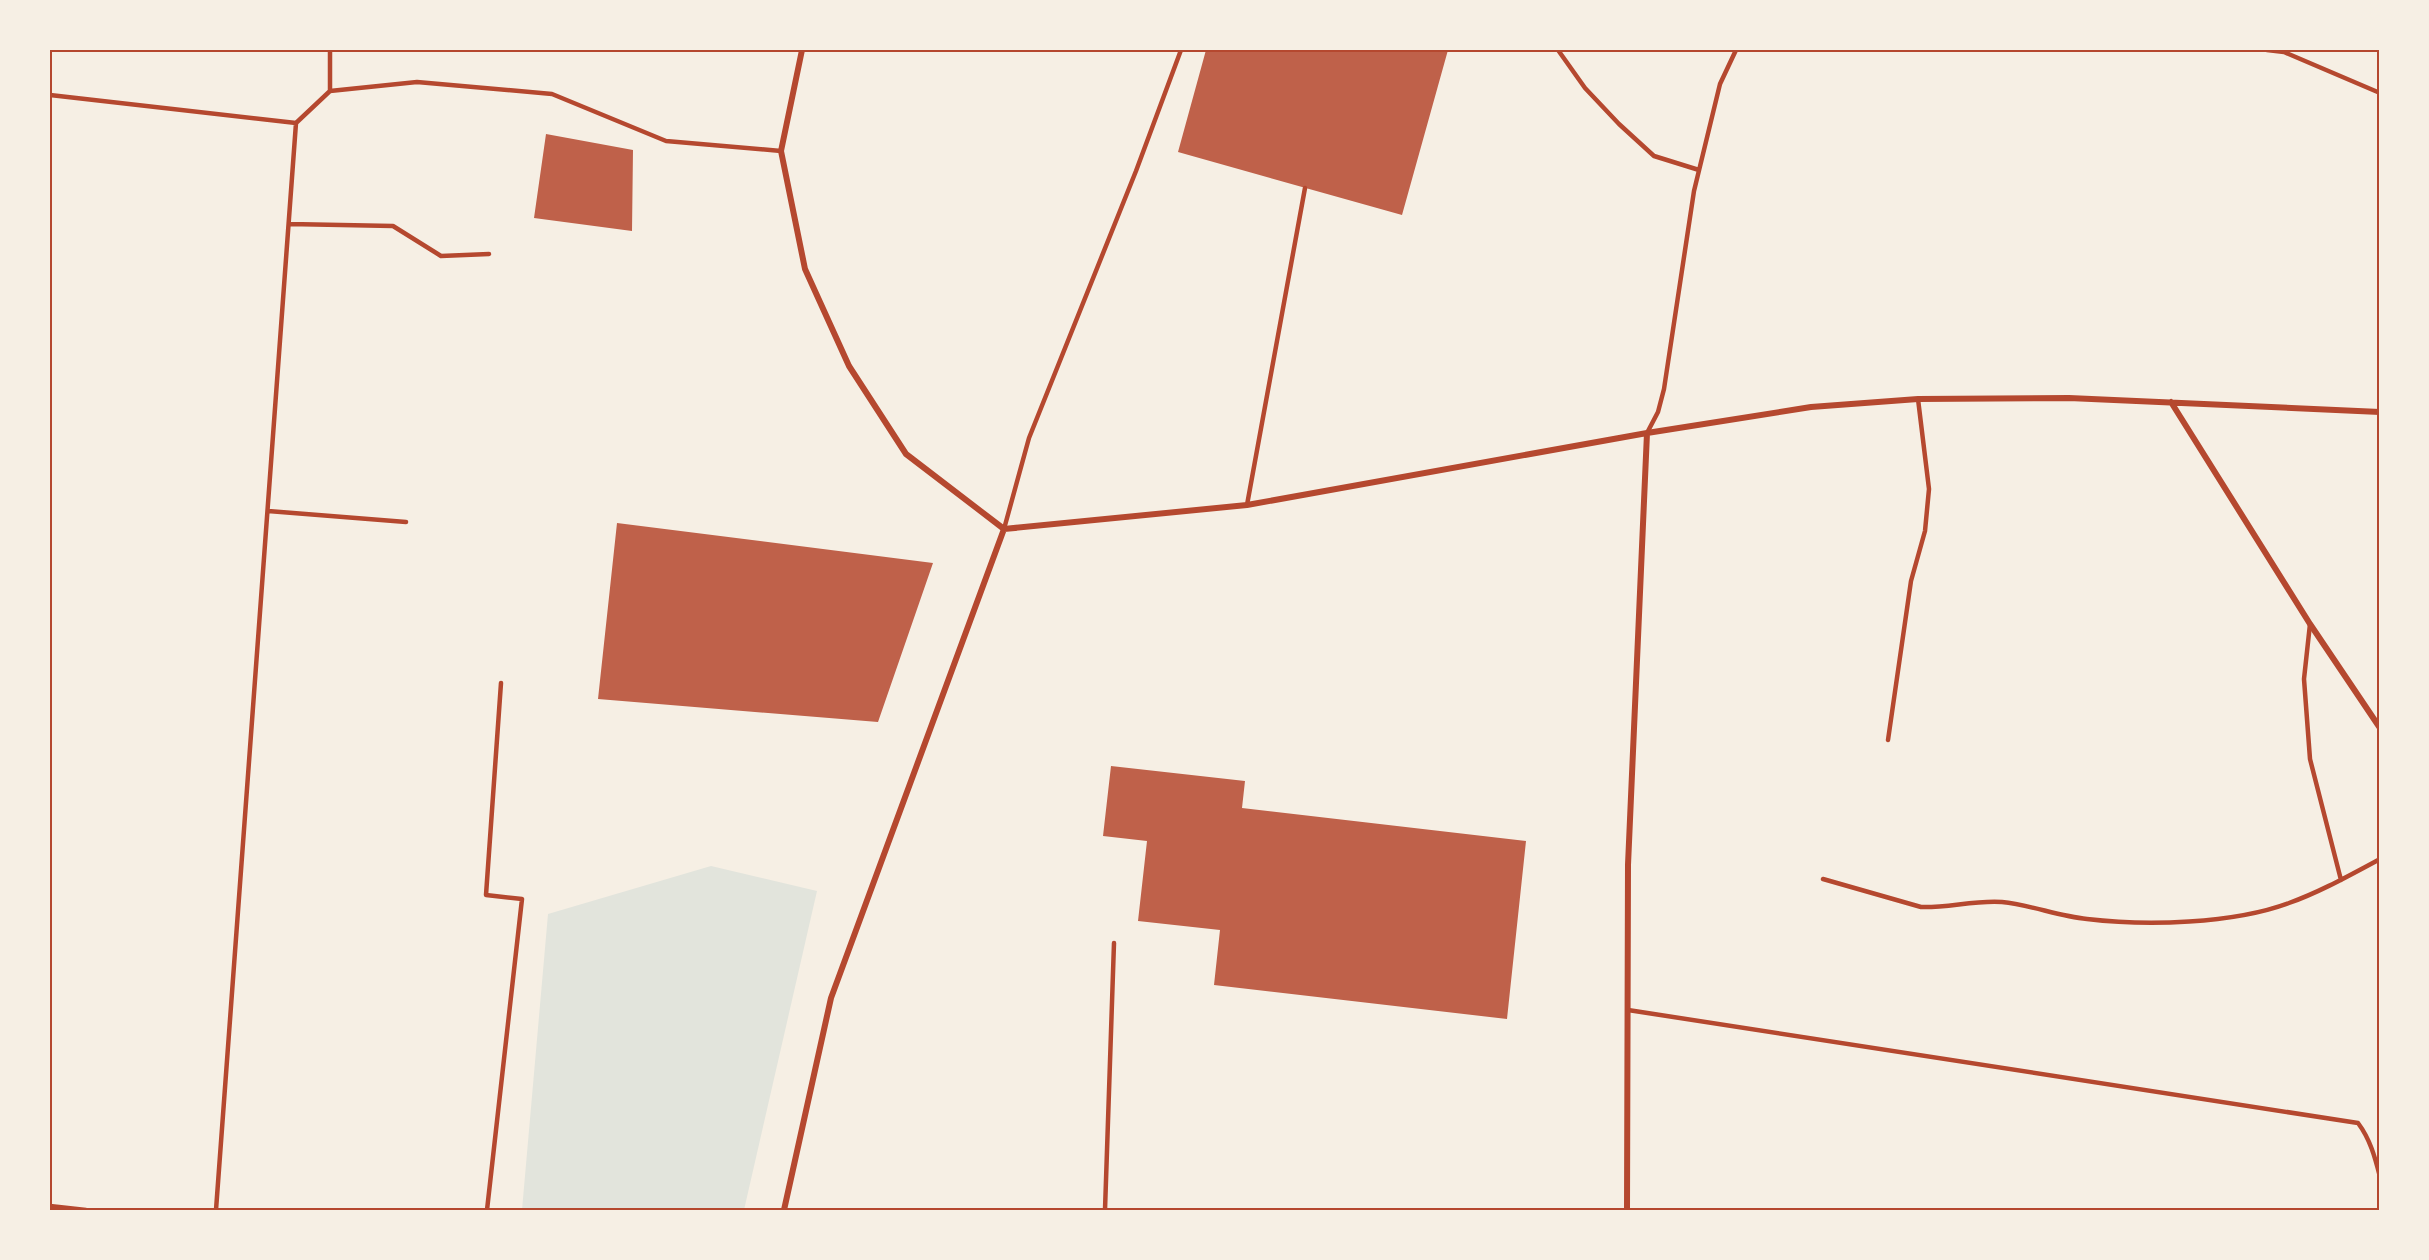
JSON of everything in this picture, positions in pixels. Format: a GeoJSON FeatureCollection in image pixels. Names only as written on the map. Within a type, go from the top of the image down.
{"type":"FeatureCollection","features":[{"type":"Feature","properties":{"kind":"street"},"geometry":{"type":"LineString","coordinates":[[802,50],[781,151],[805,269],[849,366],[906,454],[1004,529],[1247,506],[1647,433],[1811,407],[1918,399],[2069,398],[2379,412]]}},
{"type":"Feature","properties":{"kind":"street"},"geometry":{"type":"LineString","coordinates":[[2171,402],[2310,624],[2379,728]]}},
{"type":"Feature","properties":{"kind":"street"},"geometry":{"type":"LineString","coordinates":[[1627,1210],[1628,865],[1647,433]]}},
{"type":"Feature","properties":{"kind":"street"},"geometry":{"type":"LineString","coordinates":[[784,1210],[831,998],[1004,529]]}},
{"type":"Feature","properties":{"kind":"lane"},"geometry":{"type":"LineString","coordinates":[[330,50],[330,91]]}},
{"type":"Feature","properties":{"kind":"lane"},"geometry":{"type":"LineString","coordinates":[[1004,529],[1029,438],[1136,171],[1181,50]]}},
{"type":"Feature","properties":{"kind":"lane"},"geometry":{"type":"LineString","coordinates":[[1558,50],[1585,88],[1654,156],[1669,163],[1699,170]]}},
{"type":"Feature","properties":{"kind":"lane"},"geometry":{"type":"LineString","coordinates":[[1647,433],[1658,411],[1664,389],[1699,170],[1720,84],[1736,50]]}},
{"type":"Feature","properties":{"kind":"lane"},"geometry":{"type":"LineString","coordinates":[[2267,50],[2285,51],[2379,93]]}},
{"type":"Feature","properties":{"kind":"lane"},"geometry":{"type":"LineString","coordinates":[[216,1210],[296,123],[330,91],[417,82],[552,94],[666,141],[781,151]]}},
{"type":"Feature","properties":{"kind":"lane"},"geometry":{"type":"LineString","coordinates":[[50,95],[296,123]]}},
{"type":"Feature","properties":{"kind":"lane"},"geometry":{"type":"LineString","coordinates":[[1247,506],[1305,188]]}},
{"type":"Feature","properties":{"kind":"lane"},"geometry":{"type":"LineString","coordinates":[[289,224],[393,226],[441,256],[489,254]]}},
{"type":"Feature","properties":{"kind":"lane"},"geometry":{"type":"LineString","coordinates":[[1888,740],[1911,581],[1924,531],[1929,489],[1918,399]]}},
{"type":"Feature","properties":{"kind":"lane"},"geometry":{"type":"LineString","coordinates":[[268,512],[406,522]]}},
{"type":"Feature","properties":{"kind":"lane"},"geometry":{"type":"LineString","coordinates":[[2310,624],[2304,679],[2310,759],[2341,880]]}},
{"type":"Feature","properties":{"kind":"lane"},"geometry":{"type":"LineString","coordinates":[[487,1210],[522,899],[486,895],[501,683]]}},
{"type":"Feature","properties":{"kind":"lane"},"geometry":{"type":"LineString","coordinates":[[1823,879],[1921,907],[1993,902],[2087,919],[2178,923],[2220,919],[2289,903],[2379,860]]}},
{"type":"Feature","properties":{"kind":"lane"},"geometry":{"type":"LineString","coordinates":[[1105,1210],[1114,944]]}},
{"type":"Feature","properties":{"kind":"lane"},"geometry":{"type":"LineString","coordinates":[[1628,1010],[2358,1123],[2367,1135],[2379,1177]]}},
{"type":"Feature","properties":{"kind":"lane"},"geometry":{"type":"LineString","coordinates":[[50,1206],[86,1210]]}},
{"type":"Feature","properties":{"kind":"shaded area"},"geometry":{"type":"Polygon","coordinates":[[[711,866],[817,891],[744,1210],[522,1210],[548,914],[711,866]]]}},
{"type":"Feature","properties":{"kind":"building"},"geometry":{"type":"Polygon","coordinates":[[[1206,50],[1448,50],[1402,215],[1178,152],[1206,50]]]}},
{"type":"Feature","properties":{"kind":"building"},"geometry":{"type":"Polygon","coordinates":[[[546,134],[633,150],[632,231],[534,218],[546,134]]]}},
{"type":"Feature","properties":{"kind":"building"},"geometry":{"type":"Polygon","coordinates":[[[617,523],[933,563],[878,722],[598,699],[617,523]]]}},
{"type":"Feature","properties":{"kind":"building"},"geometry":{"type":"Polygon","coordinates":[[[1111,766],[1245,781],[1242,808],[1526,841],[1507,1019],[1214,985],[1220,930],[1138,921],[1147,841],[1103,836],[1111,766]]]}}]}
